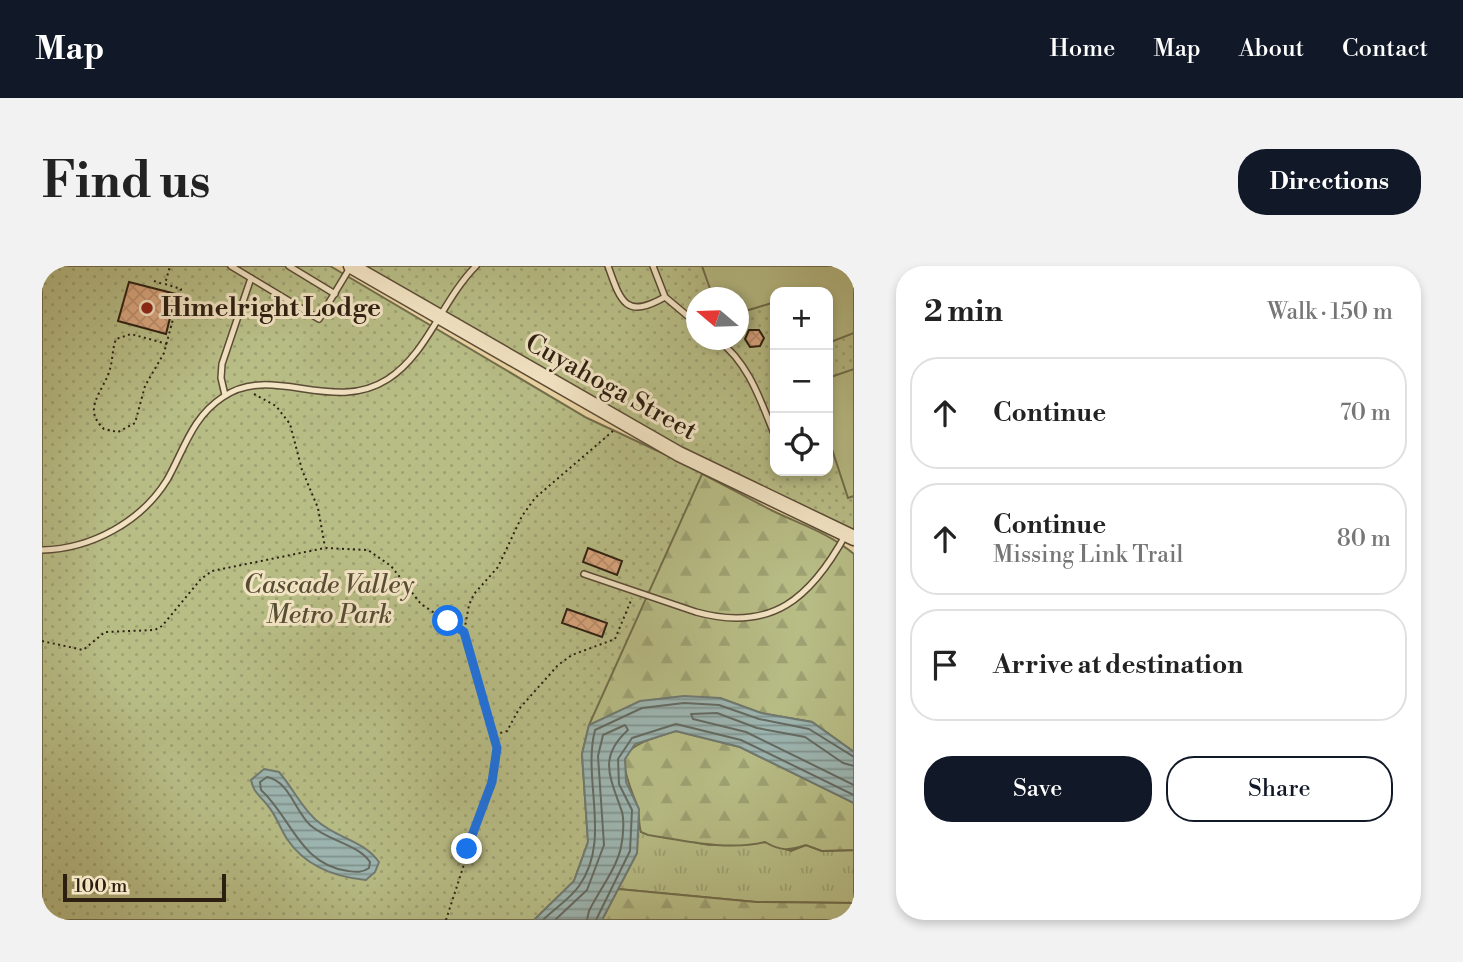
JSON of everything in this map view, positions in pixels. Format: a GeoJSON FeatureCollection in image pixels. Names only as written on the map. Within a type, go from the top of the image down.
{"type":"FeatureCollection","features":[{"type":"Feature","properties":{"kind":"street","name":"Cuyahoga Street"},"geometry":{"type":"LineString","coordinates":[[351,266],[622,423],[850,536]]}},
{"type":"Feature","properties":{"kind":"lane"},"geometry":{"type":"LineString","coordinates":[[230,266],[319,319],[351,266]]}},
{"type":"Feature","properties":{"kind":"lane"},"geometry":{"type":"LineString","coordinates":[[289,266],[335,294]]}},
{"type":"Feature","properties":{"kind":"lane"},"geometry":{"type":"LineString","coordinates":[[42,550],[74,546],[97,539],[135,516],[167,480],[199,419],[225,395],[247,388],[279,385],[334,394],[373,386],[404,366],[475,266]]}},
{"type":"Feature","properties":{"kind":"lane"},"geometry":{"type":"LineString","coordinates":[[608,266],[624,302],[632,308],[646,308],[666,297]]}},
{"type":"Feature","properties":{"kind":"lane"},"geometry":{"type":"LineString","coordinates":[[653,266],[666,297],[686,314]]}},
{"type":"Feature","properties":{"kind":"lane"},"geometry":{"type":"LineString","coordinates":[[225,395],[221,378],[222,364],[251,278]]}},
{"type":"Feature","properties":{"kind":"lane"},"geometry":{"type":"LineString","coordinates":[[729,350],[749,376],[770,424]]}},
{"type":"Feature","properties":{"kind":"lane"},"geometry":{"type":"LineString","coordinates":[[584,574],[714,617],[735,619],[760,616],[792,603],[810,589],[850,536]]}},
{"type":"Feature","properties":{"kind":"path"},"geometry":{"type":"LineString","coordinates":[[165,284],[170,266]]}},
{"type":"Feature","properties":{"kind":"path"},"geometry":{"type":"LineString","coordinates":[[154,281],[181,289],[167,344],[145,386],[135,423],[118,432],[104,429],[94,416],[94,402],[109,373],[116,339],[131,334],[167,344]]}},
{"type":"Feature","properties":{"kind":"path"},"geometry":{"type":"LineString","coordinates":[[247,388],[285,414],[302,470],[318,508],[323,548]]}},
{"type":"Feature","properties":{"kind":"path"},"geometry":{"type":"LineString","coordinates":[[446,920],[497,762],[464,632],[465,619],[474,594],[498,567],[522,516],[535,498],[622,423]]}},
{"type":"Feature","properties":{"kind":"path"},"geometry":{"type":"LineString","coordinates":[[42,642],[83,650],[113,629],[155,630],[162,626],[201,579],[212,571],[323,548],[350,547],[381,556],[421,604],[464,632]]}},
{"type":"Feature","properties":{"kind":"path"},"geometry":{"type":"LineString","coordinates":[[491,730],[500,733],[507,731],[519,709],[558,665],[572,655],[615,639],[634,591]]}},
{"type":"Feature","properties":{"kind":"green space","name":"Cascade Valley Metro Park"},"geometry":{"type":"Polygon","coordinates":[[[42,266],[330,266],[587,418],[703,472],[589,725],[582,754],[588,842],[574,881],[534,920],[42,920],[42,266]]]}},
{"type":"Feature","properties":{"kind":"green space"},"geometry":{"type":"Polygon","coordinates":[[[363,266],[854,266],[854,538],[679,454],[363,266]]]}},
{"type":"Feature","properties":{"kind":"green space"},"geometry":{"type":"Polygon","coordinates":[[[702,266],[854,266],[854,333],[833,341],[833,287],[770,287],[770,304],[749,310],[749,287],[709,287],[702,266]]]}},
{"type":"Feature","properties":{"kind":"green space"},"geometry":{"type":"Polygon","coordinates":[[[854,369],[854,496],[848,498],[833,452],[833,376],[854,369]]]}},
{"type":"Feature","properties":{"kind":"green space"},"geometry":{"type":"Polygon","coordinates":[[[632,441],[825,535],[854,554],[854,752],[812,722],[761,713],[720,698],[589,725],[632,441]]]}},
{"type":"Feature","properties":{"kind":"green space"},"geometry":{"type":"Polygon","coordinates":[[[676,731],[740,747],[854,803],[854,850],[822,851],[806,845],[785,849],[765,842],[736,846],[707,844],[641,832],[638,808],[625,761],[634,747],[676,731]]]}},
{"type":"Feature","properties":{"kind":"green space"},"geometry":{"type":"Polygon","coordinates":[[[638,822],[641,832],[709,845],[765,842],[791,851],[806,845],[822,851],[854,850],[854,903],[756,902],[618,889],[637,853],[638,822]]]}},
{"type":"Feature","properties":{"kind":"green space"},"geometry":{"type":"Polygon","coordinates":[[[618,889],[756,902],[854,903],[854,920],[602,920],[618,889]]]}},
{"type":"Feature","properties":{"kind":"water"},"geometry":{"type":"Polygon","coordinates":[[[684,696],[720,698],[761,713],[812,722],[854,752],[854,803],[740,747],[676,731],[635,744],[625,759],[626,782],[639,809],[637,853],[602,920],[534,920],[574,881],[588,842],[582,754],[589,725],[640,701],[684,696]]]}},
{"type":"Feature","properties":{"kind":"water"},"geometry":{"type":"Polygon","coordinates":[[[264,769],[279,772],[316,820],[372,854],[379,862],[375,872],[366,880],[332,873],[312,863],[294,848],[254,788],[251,780],[264,769]]]}},
{"type":"Feature","properties":{"kind":"building","name":"Himelright Lodge"},"geometry":{"type":"Polygon","coordinates":[[[129,282],[176,294],[166,334],[118,321],[129,282]]]}},
{"type":"Feature","properties":{"kind":"building"},"geometry":{"type":"Polygon","coordinates":[[[749,330],[759,330],[764,338],[760,346],[750,347],[749,330]]]}},
{"type":"Feature","properties":{"kind":"building"},"geometry":{"type":"Polygon","coordinates":[[[588,548],[622,561],[617,575],[583,562],[588,548]]]}},
{"type":"Feature","properties":{"kind":"building"},"geometry":{"type":"Polygon","coordinates":[[[567,609],[607,623],[602,637],[562,623],[567,609]]]}},
{"type":"Feature","properties":{"kind":"place","name":"Himelright Lodge"},"geometry":{"type":"Point","coordinates":[147,308]}},
{"type":"Feature","properties":{"kind":"route"},"geometry":{"type":"LineString","coordinates":[[448,621],[464,632],[484,710],[497,748],[492,782],[467,849]]}}]}
